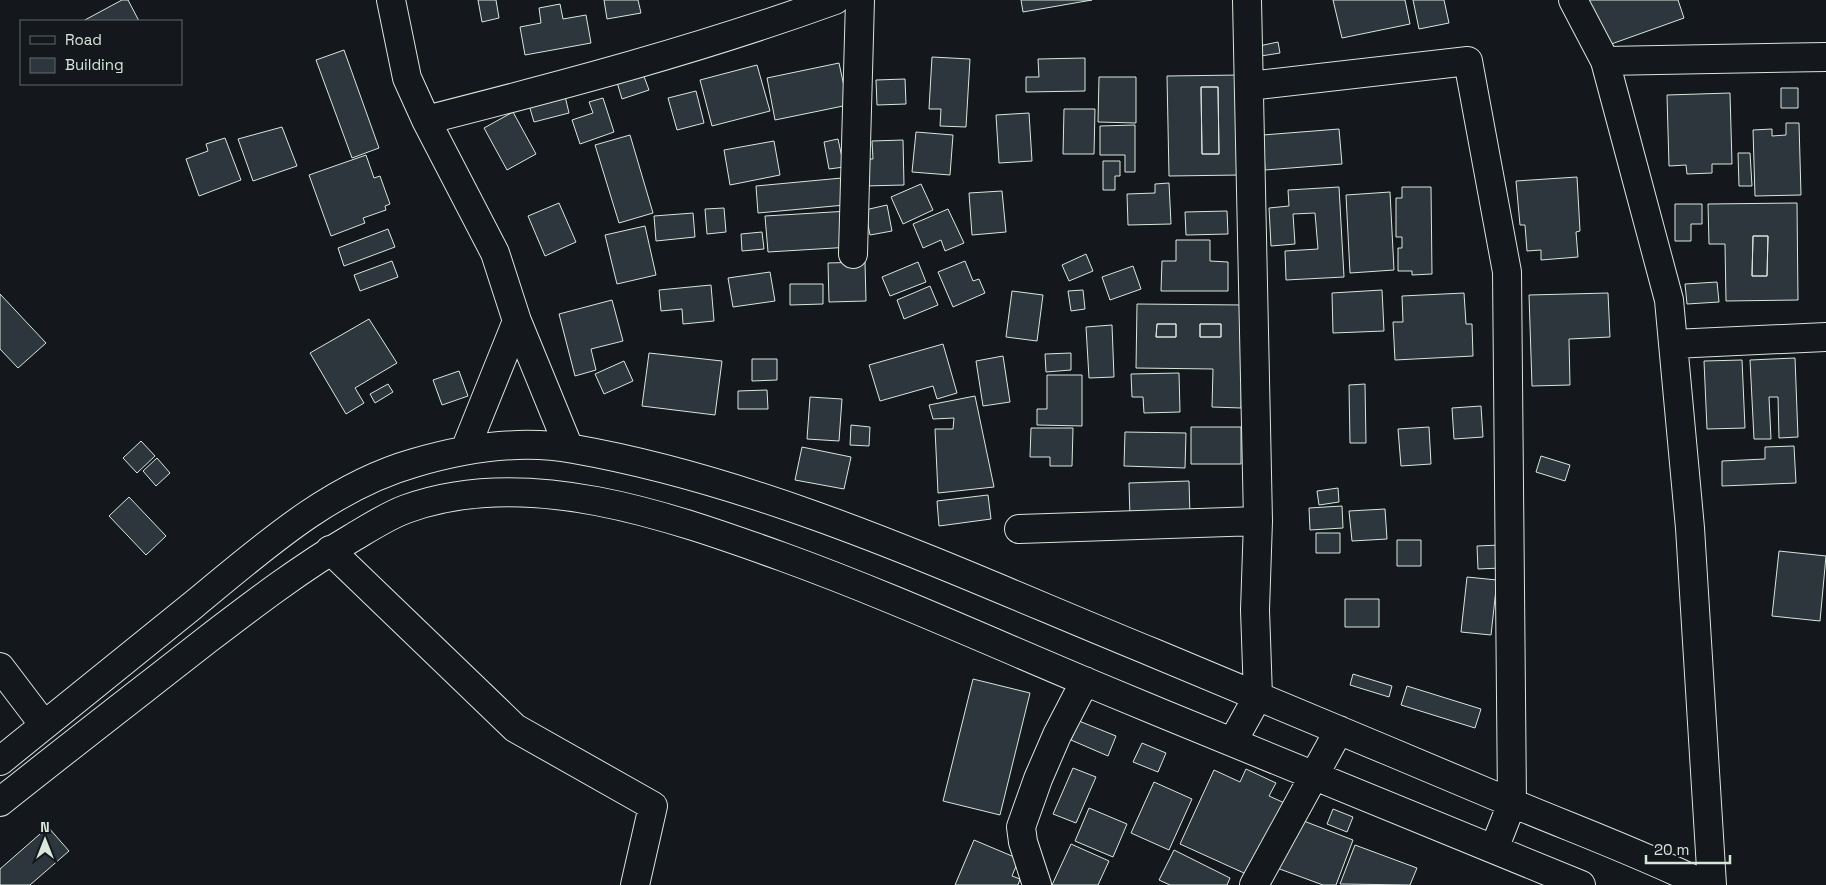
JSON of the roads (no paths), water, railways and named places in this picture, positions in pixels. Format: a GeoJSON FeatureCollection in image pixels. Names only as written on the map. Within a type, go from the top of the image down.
{"type":"FeatureCollection","features":[{"type":"Feature","properties":{"kind":"street"},"geometry":{"type":"LineString","coordinates":[[391,0],[406,78],[495,252],[517,321],[570,448]]}},
{"type":"Feature","properties":{"kind":"street"},"geometry":{"type":"LineString","coordinates":[[426,120],[609,74],[759,28],[835,0]]}},
{"type":"Feature","properties":{"kind":"street"},"geometry":{"type":"LineString","coordinates":[[853,254],[860,0]]}},
{"type":"Feature","properties":{"kind":"street"},"geometry":{"type":"LineString","coordinates":[[1233,741],[1258,696],[1255,610],[1258,521],[1247,0]]}},
{"type":"Feature","properties":{"kind":"street"},"geometry":{"type":"LineString","coordinates":[[1573,0],[1605,61],[1669,300],[1690,528],[1712,885]]}},
{"type":"Feature","properties":{"kind":"street"},"geometry":{"type":"LineString","coordinates":[[1605,61],[1826,57]]}},
{"type":"Feature","properties":{"kind":"street"},"geometry":{"type":"LineString","coordinates":[[1249,86],[1468,61],[1507,272],[1512,803],[1494,849]]}},
{"type":"Feature","properties":{"kind":"street"},"geometry":{"type":"LineString","coordinates":[[465,450],[517,321]]}},
{"type":"Feature","properties":{"kind":"street"},"geometry":{"type":"LineString","coordinates":[[1673,344],[1826,337]]}},
{"type":"Feature","properties":{"kind":"street"},"geometry":{"type":"LineString","coordinates":[[0,760],[256,554],[316,510],[359,485],[408,464],[465,450],[513,445],[570,448],[690,474],[778,503],[897,548],[1258,696],[1706,885]]}},
{"type":"Feature","properties":{"kind":"street"},"geometry":{"type":"LineString","coordinates":[[0,802],[276,586],[330,550],[406,509],[445,499],[490,492],[538,494],[597,502],[655,515],[726,537],[852,582],[1085,681],[1580,885]]}},
{"type":"Feature","properties":{"kind":"street"},"geometry":{"type":"LineString","coordinates":[[1018,530],[1258,521]]}},
{"type":"Feature","properties":{"kind":"street"},"geometry":{"type":"LineString","coordinates":[[330,550],[515,728],[653,806],[635,885]]}},
{"type":"Feature","properties":{"kind":"street"},"geometry":{"type":"LineString","coordinates":[[0,666],[44,725]]}},
{"type":"Feature","properties":{"kind":"street"},"geometry":{"type":"LineString","coordinates":[[1037,885],[1023,842],[1021,827],[1056,735],[1085,681]]}},
{"type":"Feature","properties":{"kind":"street"},"geometry":{"type":"LineString","coordinates":[[1254,885],[1339,730]]}}]}
